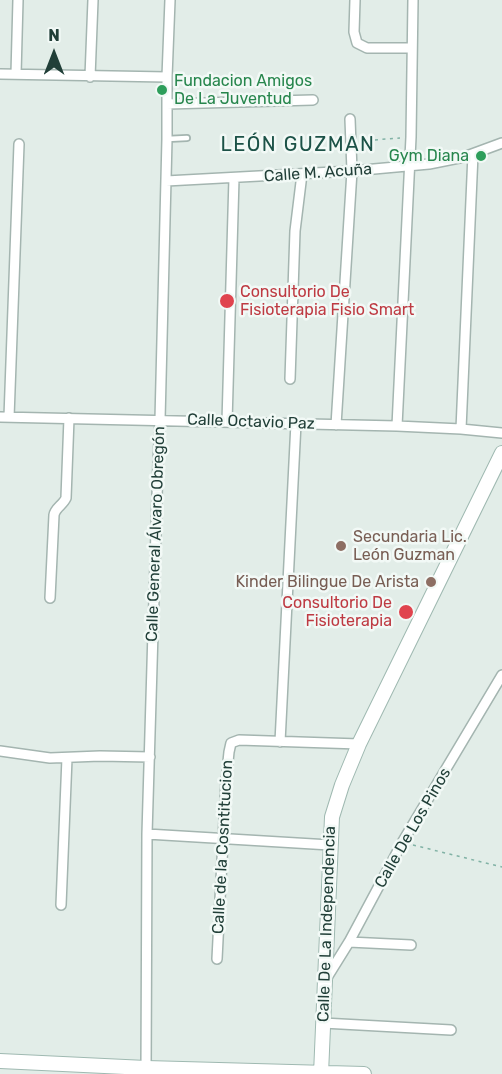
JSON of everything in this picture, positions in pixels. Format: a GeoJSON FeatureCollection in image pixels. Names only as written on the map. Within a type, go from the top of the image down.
{"type":"FeatureCollection","features":[{"type":"Feature","properties":{"kind":"street"},"geometry":{"type":"LineString","coordinates":[[16,74],[18,0]]}},
{"type":"Feature","properties":{"kind":"street"},"geometry":{"type":"LineString","coordinates":[[90,77],[93,0]]}},
{"type":"Feature","properties":{"kind":"street","name":"Calle General Álvaro Obregón"},"geometry":{"type":"LineString","coordinates":[[146,1071],[147,834],[170,0]]}},
{"type":"Feature","properties":{"kind":"street"},"geometry":{"type":"LineString","coordinates":[[355,0],[354,32],[357,43],[367,48],[412,48]]}},
{"type":"Feature","properties":{"kind":"street"},"geometry":{"type":"LineString","coordinates":[[397,426],[411,137],[413,0]]}},
{"type":"Feature","properties":{"kind":"street"},"geometry":{"type":"LineString","coordinates":[[0,74],[167,78]]}},
{"type":"Feature","properties":{"kind":"street"},"geometry":{"type":"LineString","coordinates":[[167,104],[314,100]]}},
{"type":"Feature","properties":{"kind":"street"},"geometry":{"type":"LineString","coordinates":[[336,425],[352,171],[350,119]]}},
{"type":"Feature","properties":{"kind":"street","name":"Calle M. Acuña"},"geometry":{"type":"LineString","coordinates":[[166,181],[352,171],[445,162],[502,143]]}},
{"type":"Feature","properties":{"kind":"street"},"geometry":{"type":"LineString","coordinates":[[4,417],[19,144]]}},
{"type":"Feature","properties":{"kind":"street"},"geometry":{"type":"LineString","coordinates":[[462,429],[473,154]]}},
{"type":"Feature","properties":{"kind":"street"},"geometry":{"type":"LineString","coordinates":[[290,379],[295,231],[302,174]]}},
{"type":"Feature","properties":{"kind":"street"},"geometry":{"type":"LineString","coordinates":[[227,422],[234,178]]}},
{"type":"Feature","properties":{"kind":"street","name":"Calle Octavio Paz"},"geometry":{"type":"LineString","coordinates":[[4,417],[397,426],[502,433]]}},
{"type":"Feature","properties":{"kind":"street"},"geometry":{"type":"LineString","coordinates":[[50,598],[54,515],[66,498],[69,418]]}},
{"type":"Feature","properties":{"kind":"street"},"geometry":{"type":"LineString","coordinates":[[296,423],[280,742],[359,744]]}},
{"type":"Feature","properties":{"kind":"street","name":"Calle De La Independencia"},"geometry":{"type":"LineString","coordinates":[[321,1073],[332,817],[342,784],[359,744],[502,453]]}},
{"type":"Feature","properties":{"kind":"street","name":"Calle De Los Pinos"},"geometry":{"type":"LineString","coordinates":[[325,982],[403,841],[502,675]]}},
{"type":"Feature","properties":{"kind":"street","name":"Calle de la Cosntitucion"},"geometry":{"type":"LineString","coordinates":[[217,959],[230,746],[234,741],[280,742]]}},
{"type":"Feature","properties":{"kind":"street"},"geometry":{"type":"LineString","coordinates":[[0,751],[43,758],[150,757]]}},
{"type":"Feature","properties":{"kind":"street"},"geometry":{"type":"LineString","coordinates":[[62,905],[67,758]]}},
{"type":"Feature","properties":{"kind":"street"},"geometry":{"type":"LineString","coordinates":[[147,834],[330,845]]}},
{"type":"Feature","properties":{"kind":"street"},"geometry":{"type":"LineString","coordinates":[[349,942],[411,945]]}},
{"type":"Feature","properties":{"kind":"street"},"geometry":{"type":"LineString","coordinates":[[323,1023],[451,1030]]}},
{"type":"Feature","properties":{"kind":"street"},"geometry":{"type":"LineString","coordinates":[[0,1061],[57,1069],[364,1074]]}},
{"type":"Feature","properties":{"kind":"lane"},"geometry":{"type":"LineString","coordinates":[[167,139],[187,138]]}},
{"type":"Feature","properties":{"kind":"path"},"geometry":{"type":"LineString","coordinates":[[350,141],[411,137]]}},
{"type":"Feature","properties":{"kind":"path"},"geometry":{"type":"LineString","coordinates":[[403,841],[418,847],[502,867]]}},
{"type":"Feature","properties":{"kind":"place","name":"Fundacion Amigos De La Juventud"},"geometry":{"type":"Point","coordinates":[162,90]}},
{"type":"Feature","properties":{"kind":"place","name":"Gym Diana"},"geometry":{"type":"Point","coordinates":[481,156]}},
{"type":"Feature","properties":{"kind":"place","name":"Consultorio De Fisioterapia Fisio Smart"},"geometry":{"type":"Point","coordinates":[227,301]}},
{"type":"Feature","properties":{"kind":"place","name":"Secundaria Lic. León Guzman"},"geometry":{"type":"Point","coordinates":[341,546]}},
{"type":"Feature","properties":{"kind":"place","name":"Kinder Bilingue De Arista"},"geometry":{"type":"Point","coordinates":[431,582]}},
{"type":"Feature","properties":{"kind":"place","name":"Consultorio De Fisioterapia"},"geometry":{"type":"Point","coordinates":[406,612]}},
{"type":"Feature","properties":{"kind":"district","name":"LEÓN GUZMAN"},"geometry":{"type":"Point","coordinates":[298,145]}}]}
